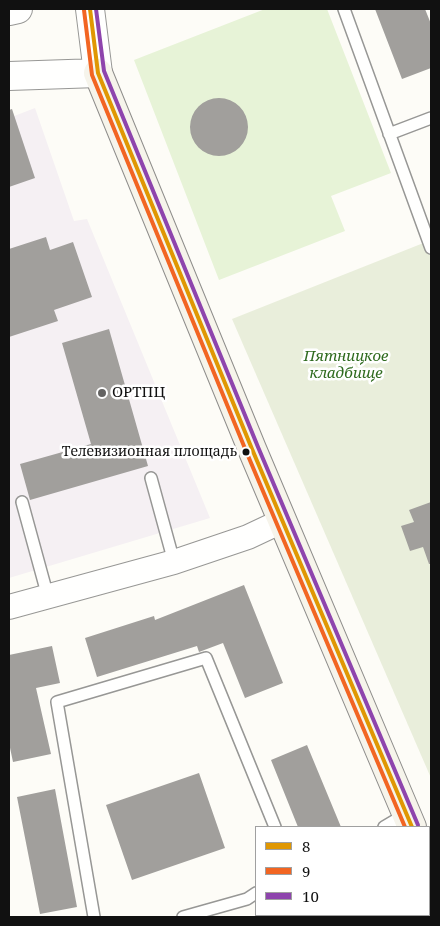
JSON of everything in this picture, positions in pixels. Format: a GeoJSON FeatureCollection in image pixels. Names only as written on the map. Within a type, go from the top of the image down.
{"type":"FeatureCollection","features":[{"type":"Feature","properties":{"kind":"main road"},"geometry":{"type":"LineString","coordinates":[[98,73],[282,521],[401,823]]}},
{"type":"Feature","properties":{"kind":"street"},"geometry":{"type":"LineString","coordinates":[[9,11],[18,9]]}},
{"type":"Feature","properties":{"kind":"street"},"geometry":{"type":"LineString","coordinates":[[9,76],[98,73],[90,9]]}},
{"type":"Feature","properties":{"kind":"street"},"geometry":{"type":"LineString","coordinates":[[9,607],[174,562],[248,537],[282,521]]}},
{"type":"Feature","properties":{"kind":"lane"},"geometry":{"type":"LineString","coordinates":[[344,9],[431,248]]}},
{"type":"Feature","properties":{"kind":"lane"},"geometry":{"type":"LineString","coordinates":[[389,134],[431,118]]}},
{"type":"Feature","properties":{"kind":"lane"},"geometry":{"type":"LineString","coordinates":[[151,478],[174,562]]}},
{"type":"Feature","properties":{"kind":"lane"},"geometry":{"type":"LineString","coordinates":[[22,502],[48,597]]}},
{"type":"Feature","properties":{"kind":"lane"},"geometry":{"type":"LineString","coordinates":[[94,917],[57,702],[206,658],[275,826]]}},
{"type":"Feature","properties":{"kind":"lane"},"geometry":{"type":"LineString","coordinates":[[183,917],[246,899],[255,894]]}},
{"type":"Feature","properties":{"kind":"shaded area"},"geometry":{"type":"Polygon","coordinates":[[[35,108],[74,221],[87,219],[210,518],[9,578],[9,118],[35,108]]]}},
{"type":"Feature","properties":{"kind":"green space"},"geometry":{"type":"Polygon","coordinates":[[[265,9],[327,9],[391,173],[331,196],[345,231],[219,280],[134,60],[265,9]]]}},
{"type":"Feature","properties":{"kind":"green space","name":"Пятницкое кладбище"},"geometry":{"type":"Polygon","coordinates":[[[431,240],[431,778],[232,319],[431,240]]]}},
{"type":"Feature","properties":{"kind":"building"},"geometry":{"type":"Polygon","coordinates":[[[375,9],[425,9],[431,24],[431,68],[402,79],[375,9]]]}},
{"type":"Feature","properties":{"kind":"building"},"geometry":{"type":"Polygon","coordinates":[[[213,98],[225,98],[240,106],[248,121],[248,133],[240,148],[225,156],[213,156],[198,148],[190,133],[190,121],[198,106],[213,98]]]}},
{"type":"Feature","properties":{"kind":"building"},"geometry":{"type":"Polygon","coordinates":[[[12,109],[35,178],[9,187],[9,110],[12,109]]]}},
{"type":"Feature","properties":{"kind":"building"},"geometry":{"type":"Polygon","coordinates":[[[46,237],[50,250],[73,242],[92,297],[54,310],[58,321],[9,337],[9,249],[46,237]]]}},
{"type":"Feature","properties":{"kind":"building","name":"ОРТПЦ"},"geometry":{"type":"Polygon","coordinates":[[[109,329],[148,466],[30,500],[20,464],[91,444],[62,343],[109,329]]]}},
{"type":"Feature","properties":{"kind":"building"},"geometry":{"type":"Polygon","coordinates":[[[431,502],[431,564],[429,564],[423,547],[410,551],[401,526],[414,522],[409,510],[431,502]]]}},
{"type":"Feature","properties":{"kind":"building"},"geometry":{"type":"Polygon","coordinates":[[[244,585],[283,683],[245,698],[223,643],[199,652],[197,646],[97,677],[85,638],[154,616],[155,620],[244,585]]]}},
{"type":"Feature","properties":{"kind":"building"},"geometry":{"type":"Polygon","coordinates":[[[52,646],[60,683],[36,688],[51,754],[13,762],[9,743],[9,655],[52,646]]]}},
{"type":"Feature","properties":{"kind":"building"},"geometry":{"type":"Polygon","coordinates":[[[307,745],[341,826],[298,826],[271,760],[307,745]]]}},
{"type":"Feature","properties":{"kind":"building"},"geometry":{"type":"Polygon","coordinates":[[[199,773],[225,848],[132,880],[106,805],[199,773]]]}},
{"type":"Feature","properties":{"kind":"building"},"geometry":{"type":"Polygon","coordinates":[[[55,789],[77,907],[40,914],[17,797],[55,789]]]}},
{"type":"Feature","properties":{"kind":"transit line","name":"8"},"geometry":{"type":"LineString","coordinates":[[90,9],[98,73],[252,449],[412,826]]}},
{"type":"Feature","properties":{"kind":"transit line","name":"10"},"geometry":{"type":"LineString","coordinates":[[96,9],[104,71],[258,447],[418,825]]}},
{"type":"Feature","properties":{"kind":"transit line","name":"9"},"geometry":{"type":"LineString","coordinates":[[84,10],[92,75],[246,451],[405,826]]}},
{"type":"Feature","properties":{"kind":"place","name":"ОРТПЦ"},"geometry":{"type":"Point","coordinates":[102,393]}},
{"type":"Feature","properties":{"kind":"place","name":"Телевизионная площадь"},"geometry":{"type":"Point","coordinates":[246,452]}}]}
